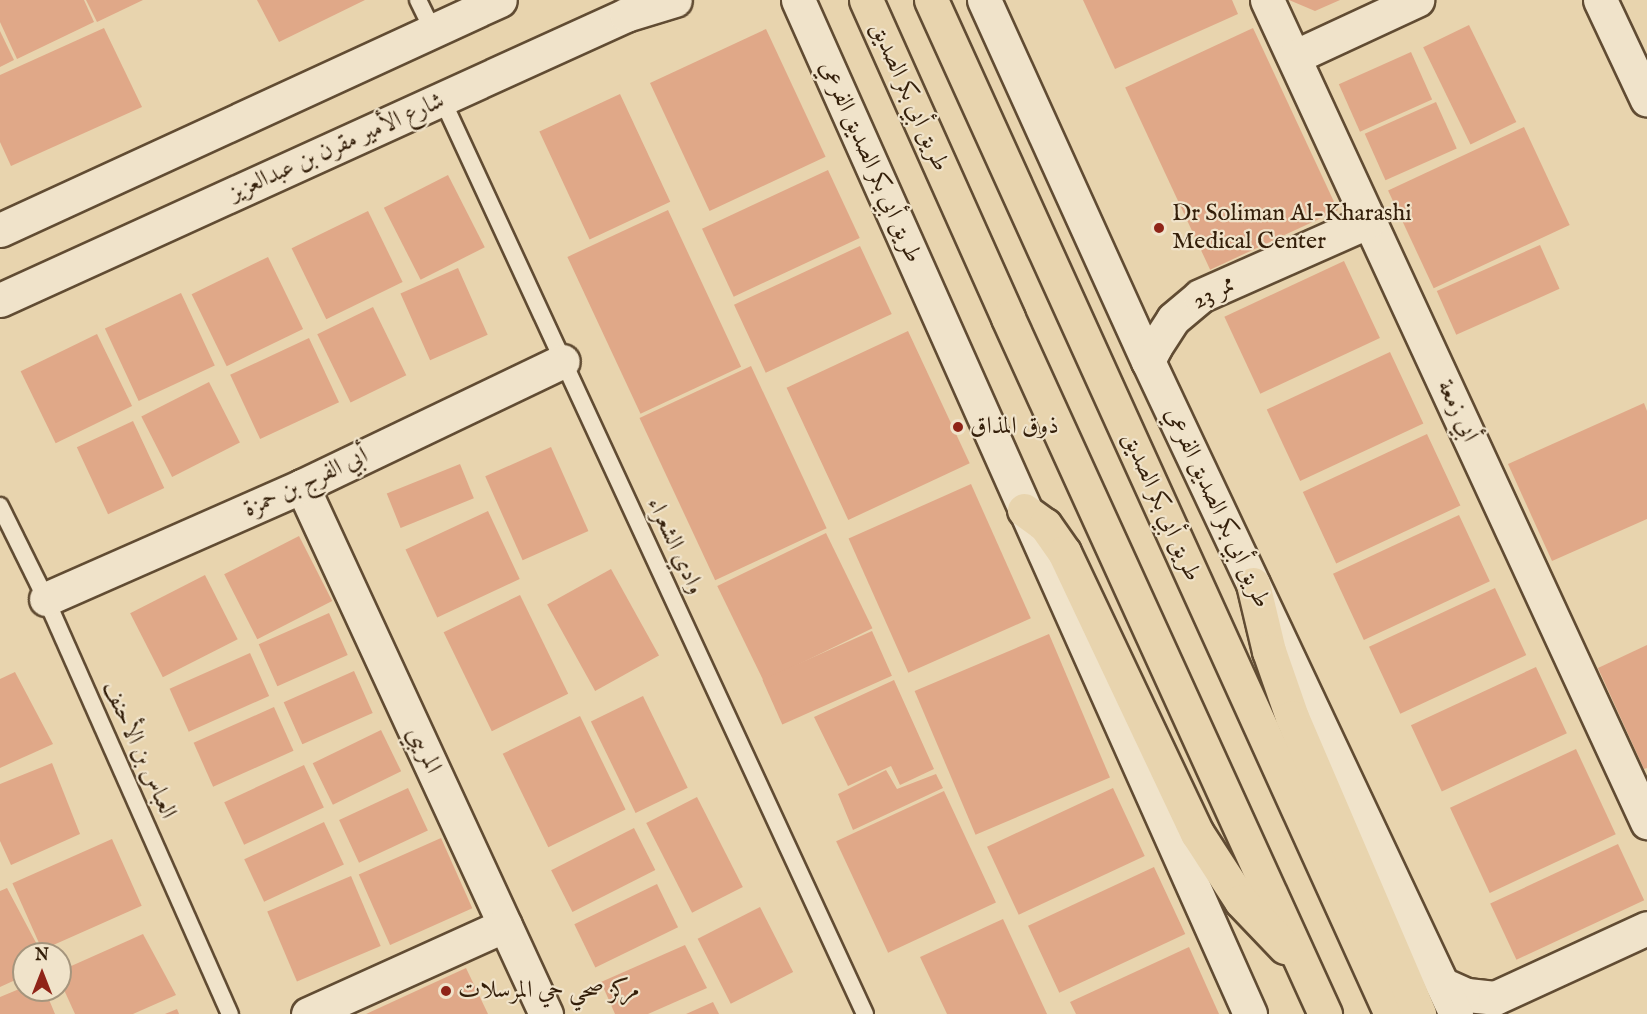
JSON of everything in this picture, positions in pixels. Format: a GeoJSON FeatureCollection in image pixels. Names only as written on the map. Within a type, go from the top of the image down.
{"type":"FeatureCollection","features":[{"type":"Feature","properties":{"kind":"main road","name":"طريق أبي بكر الصديق"},"geometry":{"type":"LineString","coordinates":[[866,0],[1324,1014]]}},
{"type":"Feature","properties":{"kind":"main road","name":"طريق أبي بكر الصديق"},"geometry":{"type":"LineString","coordinates":[[931,0],[1390,1014]]}},
{"type":"Feature","properties":{"kind":"main road"},"geometry":{"type":"LineString","coordinates":[[1024,510],[1045,525],[1064,552],[1180,799],[1217,867],[1255,916],[1300,961]]}},
{"type":"Feature","properties":{"kind":"main road"},"geometry":{"type":"LineString","coordinates":[[1253,584],[1269,651],[1292,717],[1419,1014]]}},
{"type":"Feature","properties":{"kind":"street"},"geometry":{"type":"LineString","coordinates":[[0,230],[500,0]]}},
{"type":"Feature","properties":{"kind":"street","name":"شارع الأمير مقرن بن عبدالعزيز"},"geometry":{"type":"LineString","coordinates":[[0,300],[442,99],[633,8],[675,0]]}},
{"type":"Feature","properties":{"kind":"street"},"geometry":{"type":"LineString","coordinates":[[782,0],[803,10]]}},
{"type":"Feature","properties":{"kind":"street","name":"طريق أبي بكر الصديق الفرعي"},"geometry":{"type":"LineString","coordinates":[[984,0],[1149,361],[1456,1014]]}},
{"type":"Feature","properties":{"kind":"street","name":"أبي زمعة"},"geometry":{"type":"LineString","coordinates":[[1267,0],[1647,822]]}},
{"type":"Feature","properties":{"kind":"street"},"geometry":{"type":"LineString","coordinates":[[1294,57],[1417,0]]}},
{"type":"Feature","properties":{"kind":"street"},"geometry":{"type":"LineString","coordinates":[[1600,0],[1647,100]]}},
{"type":"Feature","properties":{"kind":"street","name":"طريق أبي بكر الصديق الفرعي"},"geometry":{"type":"LineString","coordinates":[[803,10],[1250,1014]]}},
{"type":"Feature","properties":{"kind":"street","name":"ممر 23"},"geometry":{"type":"LineString","coordinates":[[1149,361],[1173,319],[1200,297],[1369,221]]}},
{"type":"Feature","properties":{"kind":"street","name":"أبي الفرج بن حمزة"},"geometry":{"type":"LineString","coordinates":[[46,599],[302,486],[563,361]]}},
{"type":"Feature","properties":{"kind":"street","name":"المريبي"},"geometry":{"type":"LineString","coordinates":[[302,486],[546,1014]]}},
{"type":"Feature","properties":{"kind":"street"},"geometry":{"type":"LineString","coordinates":[[308,1014],[505,925]]}},
{"type":"Feature","properties":{"kind":"street"},"geometry":{"type":"LineString","coordinates":[[1442,984],[1489,1006],[1647,928]]}},
{"type":"Feature","properties":{"kind":"lane"},"geometry":{"type":"LineString","coordinates":[[418,0],[433,31]]}},
{"type":"Feature","properties":{"kind":"lane","name":"وادي الشعراء"},"geometry":{"type":"LineString","coordinates":[[442,99],[865,1014]]}},
{"type":"Feature","properties":{"kind":"lane","name":"العباس بن الأحنف"},"geometry":{"type":"LineString","coordinates":[[0,506],[46,599],[230,1014]]}},
{"type":"Feature","properties":{"kind":"building"},"geometry":{"type":"Polygon","coordinates":[[[0,0],[84,0],[94,22],[17,59],[0,22],[0,0]]]}},
{"type":"Feature","properties":{"kind":"building"},"geometry":{"type":"Polygon","coordinates":[[[86,0],[143,0],[97,22],[86,0]]]}},
{"type":"Feature","properties":{"kind":"building"},"geometry":{"type":"Polygon","coordinates":[[[257,0],[365,0],[279,42],[257,0]]]}},
{"type":"Feature","properties":{"kind":"building"},"geometry":{"type":"Polygon","coordinates":[[[1083,0],[1232,0],[1238,14],[1115,69],[1083,0]]]}},
{"type":"Feature","properties":{"kind":"building"},"geometry":{"type":"Polygon","coordinates":[[[1289,0],[1340,0],[1315,11],[1289,0]]]}},
{"type":"Feature","properties":{"kind":"building"},"geometry":{"type":"Polygon","coordinates":[[[1469,25],[1516,122],[1471,144],[1423,47],[1469,25]]]}},
{"type":"Feature","properties":{"kind":"building"},"geometry":{"type":"Polygon","coordinates":[[[104,28],[142,107],[11,166],[0,142],[0,75],[104,28]]]}},
{"type":"Feature","properties":{"kind":"building"},"geometry":{"type":"Polygon","coordinates":[[[1253,28],[1338,210],[1210,270],[1125,88],[1253,28]]]}},
{"type":"Feature","properties":{"kind":"building"},"geometry":{"type":"Polygon","coordinates":[[[766,29],[826,157],[710,211],[650,83],[766,29]]]}},
{"type":"Feature","properties":{"kind":"building"},"geometry":{"type":"Polygon","coordinates":[[[0,31],[14,60],[0,67],[0,31]]]}},
{"type":"Feature","properties":{"kind":"building"},"geometry":{"type":"Polygon","coordinates":[[[1411,52],[1432,100],[1360,132],[1339,84],[1411,52]]]}},
{"type":"Feature","properties":{"kind":"building"},"geometry":{"type":"Polygon","coordinates":[[[620,94],[670,202],[590,239],[539,132],[620,94]]]}},
{"type":"Feature","properties":{"kind":"building"},"geometry":{"type":"Polygon","coordinates":[[[1436,102],[1457,149],[1385,180],[1365,134],[1436,102]]]}},
{"type":"Feature","properties":{"kind":"building"},"geometry":{"type":"Polygon","coordinates":[[[1524,127],[1570,225],[1434,288],[1388,190],[1524,127]]]}},
{"type":"Feature","properties":{"kind":"building"},"geometry":{"type":"Polygon","coordinates":[[[828,170],[860,238],[734,297],[702,229],[828,170]]]}},
{"type":"Feature","properties":{"kind":"building"},"geometry":{"type":"Polygon","coordinates":[[[448,175],[485,247],[421,280],[384,208],[448,175]]]}},
{"type":"Feature","properties":{"kind":"building"},"geometry":{"type":"Polygon","coordinates":[[[668,210],[741,367],[641,414],[567,257],[668,210]]]}},
{"type":"Feature","properties":{"kind":"building"},"geometry":{"type":"Polygon","coordinates":[[[368,211],[403,282],[326,319],[292,248],[368,211]]]}},
{"type":"Feature","properties":{"kind":"building"},"geometry":{"type":"Polygon","coordinates":[[[1540,245],[1560,289],[1456,335],[1437,291],[1540,245]]]}},
{"type":"Feature","properties":{"kind":"building"},"geometry":{"type":"Polygon","coordinates":[[[860,246],[892,314],[766,373],[734,305],[860,246]]]}},
{"type":"Feature","properties":{"kind":"building"},"geometry":{"type":"Polygon","coordinates":[[[268,257],[303,329],[227,366],[192,294],[268,257]]]}},
{"type":"Feature","properties":{"kind":"building"},"geometry":{"type":"Polygon","coordinates":[[[1344,261],[1380,338],[1260,394],[1224,317],[1344,261]]]}},
{"type":"Feature","properties":{"kind":"building"},"geometry":{"type":"Polygon","coordinates":[[[458,268],[488,335],[430,360],[400,294],[458,268]]]}},
{"type":"Feature","properties":{"kind":"building"},"geometry":{"type":"Polygon","coordinates":[[[181,293],[215,366],[139,401],[105,328],[181,293]]]}},
{"type":"Feature","properties":{"kind":"building"},"geometry":{"type":"Polygon","coordinates":[[[373,307],[406,375],[351,402],[317,334],[373,307]]]}},
{"type":"Feature","properties":{"kind":"building"},"geometry":{"type":"Polygon","coordinates":[[[908,331],[970,463],[848,520],[787,388],[908,331]]]}},
{"type":"Feature","properties":{"kind":"building"},"geometry":{"type":"Polygon","coordinates":[[[97,334],[132,406],[56,443],[21,371],[97,334]]]}},
{"type":"Feature","properties":{"kind":"building"},"geometry":{"type":"Polygon","coordinates":[[[309,338],[339,402],[260,439],[230,375],[309,338]]]}},
{"type":"Feature","properties":{"kind":"building"},"geometry":{"type":"Polygon","coordinates":[[[1390,352],[1423,424],[1300,481],[1267,409],[1390,352]]]}},
{"type":"Feature","properties":{"kind":"building"},"geometry":{"type":"Polygon","coordinates":[[[751,366],[827,528],[715,580],[640,418],[751,366]]]}},
{"type":"Feature","properties":{"kind":"building"},"geometry":{"type":"Polygon","coordinates":[[[209,382],[240,443],[172,477],[141,417],[209,382]]]}},
{"type":"Feature","properties":{"kind":"building"},"geometry":{"type":"Polygon","coordinates":[[[1644,403],[1647,411],[1647,519],[1552,561],[1508,464],[1644,403]]]}},
{"type":"Feature","properties":{"kind":"building"},"geometry":{"type":"Polygon","coordinates":[[[133,421],[164,488],[108,514],[77,447],[133,421]]]}},
{"type":"Feature","properties":{"kind":"building"},"geometry":{"type":"Polygon","coordinates":[[[1427,434],[1460,506],[1336,563],[1303,492],[1427,434]]]}},
{"type":"Feature","properties":{"kind":"building"},"geometry":{"type":"Polygon","coordinates":[[[551,447],[588,531],[523,560],[485,476],[551,447]]]}},
{"type":"Feature","properties":{"kind":"building"},"geometry":{"type":"Polygon","coordinates":[[[460,464],[474,498],[401,528],[387,494],[460,464]]]}},
{"type":"Feature","properties":{"kind":"building"},"geometry":{"type":"Polygon","coordinates":[[[971,484],[1031,618],[908,673],[849,539],[971,484]]]}},
{"type":"Feature","properties":{"kind":"building"},"geometry":{"type":"Polygon","coordinates":[[[488,511],[520,579],[437,617],[406,549],[488,511]]]}},
{"type":"Feature","properties":{"kind":"building"},"geometry":{"type":"Polygon","coordinates":[[[1459,515],[1490,581],[1364,640],[1333,574],[1459,515]]]}},
{"type":"Feature","properties":{"kind":"building"},"geometry":{"type":"Polygon","coordinates":[[[826,533],[872,628],[764,681],[717,586],[826,533]]]}},
{"type":"Feature","properties":{"kind":"building"},"geometry":{"type":"Polygon","coordinates":[[[299,536],[332,601],[257,639],[224,574],[299,536]]]}},
{"type":"Feature","properties":{"kind":"building"},"geometry":{"type":"Polygon","coordinates":[[[611,569],[659,656],[595,691],[547,604],[611,569]]]}},
{"type":"Feature","properties":{"kind":"building"},"geometry":{"type":"Polygon","coordinates":[[[205,575],[238,639],[163,677],[130,613],[205,575]]]}},
{"type":"Feature","properties":{"kind":"building"},"geometry":{"type":"Polygon","coordinates":[[[1495,588],[1526,655],[1400,714],[1369,647],[1495,588]]]}},
{"type":"Feature","properties":{"kind":"building"},"geometry":{"type":"Polygon","coordinates":[[[520,595],[568,694],[492,731],[444,632],[520,595]]]}},
{"type":"Feature","properties":{"kind":"building"},"geometry":{"type":"Polygon","coordinates":[[[329,613],[348,655],[277,686],[259,644],[329,613]]]}},
{"type":"Feature","properties":{"kind":"building"},"geometry":{"type":"Polygon","coordinates":[[[872,631],[892,676],[782,725],[762,680],[872,631]]]}},
{"type":"Feature","properties":{"kind":"building"},"geometry":{"type":"Polygon","coordinates":[[[1049,634],[1110,778],[976,835],[915,691],[1049,634]]]}},
{"type":"Feature","properties":{"kind":"building"},"geometry":{"type":"Polygon","coordinates":[[[1647,645],[1647,768],[1644,769],[1598,668],[1647,645]]]}},
{"type":"Feature","properties":{"kind":"building"},"geometry":{"type":"Polygon","coordinates":[[[250,653],[269,696],[189,732],[170,689],[250,653]]]}},
{"type":"Feature","properties":{"kind":"building"},"geometry":{"type":"Polygon","coordinates":[[[1536,667],[1567,733],[1442,791],[1411,725],[1536,667]]]}},
{"type":"Feature","properties":{"kind":"building"},"geometry":{"type":"Polygon","coordinates":[[[354,671],[373,713],[302,744],[284,702],[354,671]]]}},
{"type":"Feature","properties":{"kind":"building"},"geometry":{"type":"Polygon","coordinates":[[[15,672],[53,744],[0,768],[0,679],[15,672]]]}},
{"type":"Feature","properties":{"kind":"building"},"geometry":{"type":"Polygon","coordinates":[[[894,680],[934,769],[900,785],[891,766],[848,786],[814,717],[894,680]]]}},
{"type":"Feature","properties":{"kind":"building"},"geometry":{"type":"Polygon","coordinates":[[[643,696],[688,788],[636,813],[591,721],[643,696]]]}},
{"type":"Feature","properties":{"kind":"building"},"geometry":{"type":"Polygon","coordinates":[[[274,707],[294,751],[213,787],[194,743],[274,707]]]}},
{"type":"Feature","properties":{"kind":"building"},"geometry":{"type":"Polygon","coordinates":[[[580,716],[626,809],[548,847],[503,754],[580,716]]]}},
{"type":"Feature","properties":{"kind":"building"},"geometry":{"type":"Polygon","coordinates":[[[381,730],[401,771],[333,805],[313,763],[381,730]]]}},
{"type":"Feature","properties":{"kind":"building"},"geometry":{"type":"Polygon","coordinates":[[[1576,749],[1616,834],[1490,893],[1450,808],[1576,749]]]}},
{"type":"Feature","properties":{"kind":"building"},"geometry":{"type":"Polygon","coordinates":[[[52,763],[80,834],[11,865],[0,841],[0,784],[52,763]]]}},
{"type":"Feature","properties":{"kind":"building"},"geometry":{"type":"Polygon","coordinates":[[[304,765],[324,808],[244,845],[224,802],[304,765]]]}},
{"type":"Feature","properties":{"kind":"building"},"geometry":{"type":"Polygon","coordinates":[[[886,770],[897,789],[936,774],[943,788],[853,830],[838,794],[886,770]]]}},
{"type":"Feature","properties":{"kind":"building"},"geometry":{"type":"Polygon","coordinates":[[[408,788],[428,831],[359,863],[339,820],[408,788]]]}},
{"type":"Feature","properties":{"kind":"building"},"geometry":{"type":"Polygon","coordinates":[[[1113,788],[1145,856],[1019,915],[987,847],[1113,788]]]}},
{"type":"Feature","properties":{"kind":"building"},"geometry":{"type":"Polygon","coordinates":[[[944,791],[996,902],[888,953],[836,841],[944,791]]]}},
{"type":"Feature","properties":{"kind":"building"},"geometry":{"type":"Polygon","coordinates":[[[697,797],[743,887],[692,913],[646,823],[697,797]]]}},
{"type":"Feature","properties":{"kind":"building"},"geometry":{"type":"Polygon","coordinates":[[[324,822],[344,865],[264,902],[244,859],[324,822]]]}},
{"type":"Feature","properties":{"kind":"building"},"geometry":{"type":"Polygon","coordinates":[[[634,828],[655,870],[572,912],[551,870],[634,828]]]}},
{"type":"Feature","properties":{"kind":"building"},"geometry":{"type":"Polygon","coordinates":[[[441,838],[472,908],[390,945],[359,875],[441,838]]]}},
{"type":"Feature","properties":{"kind":"building"},"geometry":{"type":"Polygon","coordinates":[[[112,839],[142,906],[60,942],[39,942],[12,883],[112,839]]]}},
{"type":"Feature","properties":{"kind":"building"},"geometry":{"type":"Polygon","coordinates":[[[1618,844],[1644,900],[1516,960],[1490,904],[1618,844]]]}},
{"type":"Feature","properties":{"kind":"building"},"geometry":{"type":"Polygon","coordinates":[[[1154,867],[1185,934],[1059,993],[1028,926],[1154,867]]]}},
{"type":"Feature","properties":{"kind":"building"},"geometry":{"type":"Polygon","coordinates":[[[351,876],[381,946],[297,982],[267,912],[351,876]]]}},
{"type":"Feature","properties":{"kind":"building"},"geometry":{"type":"Polygon","coordinates":[[[657,884],[678,927],[595,967],[574,924],[657,884]]]}},
{"type":"Feature","properties":{"kind":"building"},"geometry":{"type":"Polygon","coordinates":[[[7,888],[36,942],[12,942],[12,982],[0,987],[0,891],[7,888]]]}},
{"type":"Feature","properties":{"kind":"building"},"geometry":{"type":"Polygon","coordinates":[[[760,907],[793,972],[731,1004],[698,939],[760,907]]]}},
{"type":"Feature","properties":{"kind":"building"},"geometry":{"type":"Polygon","coordinates":[[[1003,919],[1047,1014],[947,1014],[920,957],[1003,919]]]}},
{"type":"Feature","properties":{"kind":"building"},"geometry":{"type":"Polygon","coordinates":[[[143,934],[176,995],[133,1014],[75,1014],[70,1002],[72,1002],[72,966],[143,934]]]}},
{"type":"Feature","properties":{"kind":"building"},"geometry":{"type":"Polygon","coordinates":[[[685,945],[707,988],[648,1014],[615,1014],[601,982],[685,945]]]}},
{"type":"Feature","properties":{"kind":"building"},"geometry":{"type":"Polygon","coordinates":[[[1189,947],[1219,1014],[1076,1014],[1070,1002],[1189,947]]]}},
{"type":"Feature","properties":{"kind":"building","name":"مركز صحي حي المرسلات"},"geometry":{"type":"Polygon","coordinates":[[[466,968],[488,1014],[366,1014],[466,968]]]}},
{"type":"Feature","properties":{"kind":"building"},"geometry":{"type":"Polygon","coordinates":[[[12,992],[12,1002],[50,1002],[55,1014],[0,1014],[0,997],[12,992]]]}},
{"type":"Feature","properties":{"kind":"building"},"geometry":{"type":"Polygon","coordinates":[[[713,1002],[719,1014],[686,1014],[713,1002]]]}},
{"type":"Feature","properties":{"kind":"building"},"geometry":{"type":"Polygon","coordinates":[[[177,1009],[179,1014],[165,1014],[177,1009]]]}},
{"type":"Feature","properties":{"kind":"place","name":"Dr Soliman Al-Kharashi Medical Center"},"geometry":{"type":"Point","coordinates":[1159,228]}},
{"type":"Feature","properties":{"kind":"place","name":"ذوق المذاق"},"geometry":{"type":"Point","coordinates":[958,427]}},
{"type":"Feature","properties":{"kind":"place","name":"مركز صحي حي المرسلات"},"geometry":{"type":"Point","coordinates":[446,991]}}]}
